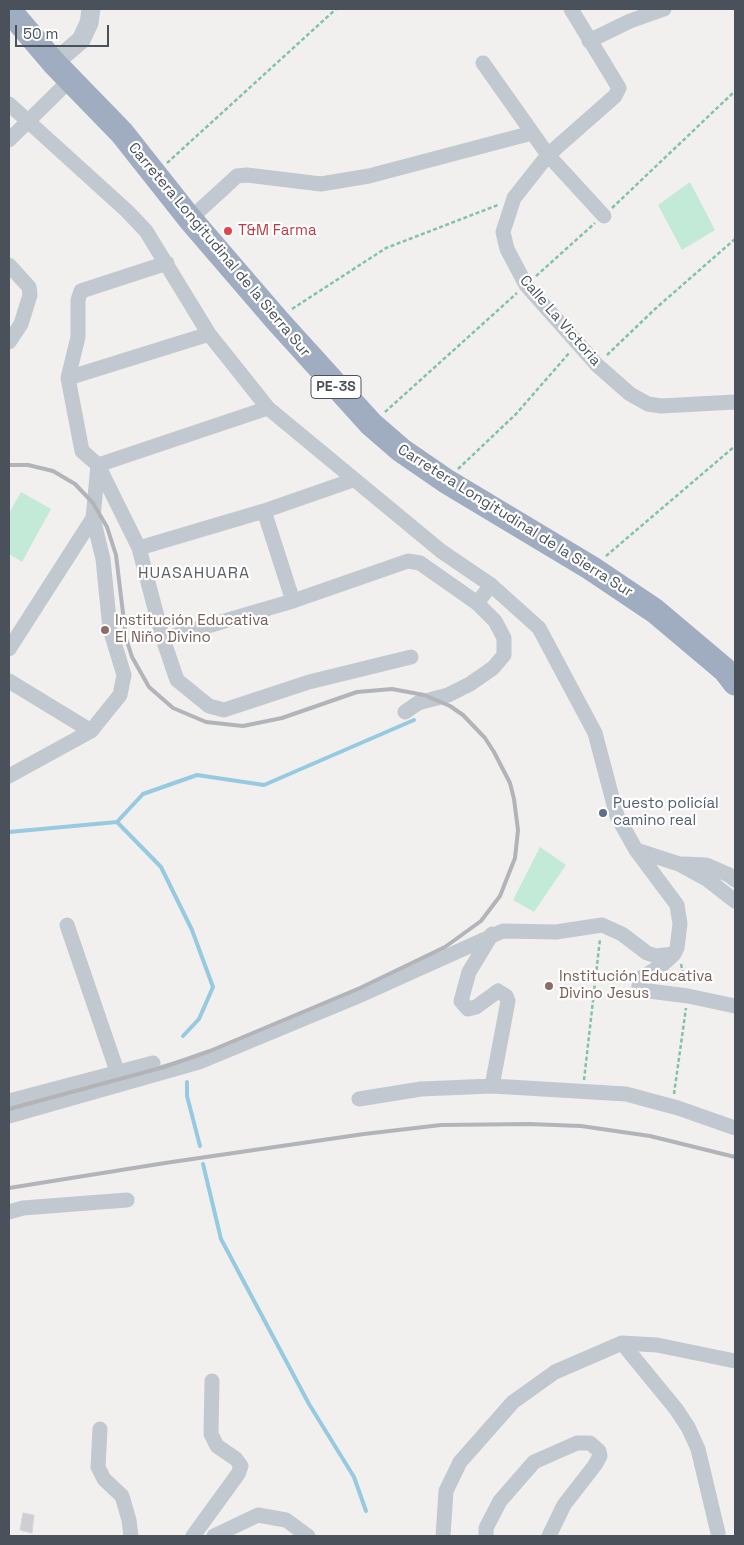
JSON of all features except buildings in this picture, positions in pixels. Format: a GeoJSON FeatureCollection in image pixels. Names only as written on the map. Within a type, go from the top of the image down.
{"type":"FeatureCollection","features":[{"type":"Feature","properties":{"kind":"highway","name":"Carretera Longitudinal de la Sierra Sur"},"geometry":{"type":"LineString","coordinates":[[9,10],[63,71],[122,133],[190,219],[276,319],[371,424],[401,450],[446,481],[591,568],[655,611],[732,673]]}},
{"type":"Feature","properties":{"kind":"street"},"geometry":{"type":"LineString","coordinates":[[9,140],[28,120],[63,71],[81,40],[89,22],[91,9]]}},
{"type":"Feature","properties":{"kind":"street","name":"Calle La Victoria"},"geometry":{"type":"LineString","coordinates":[[571,9],[619,88],[615,96],[548,155],[514,198],[503,232],[507,249],[526,285],[597,365],[630,394],[648,404],[661,406],[735,402]]}},
{"type":"Feature","properties":{"kind":"street"},"geometry":{"type":"LineString","coordinates":[[589,41],[630,21],[664,9]]}},
{"type":"Feature","properties":{"kind":"street"},"geometry":{"type":"LineString","coordinates":[[483,63],[548,155],[604,216]]}},
{"type":"Feature","properties":{"kind":"street"},"geometry":{"type":"LineString","coordinates":[[9,104],[127,211],[146,231],[209,334],[268,408],[441,551],[491,585],[539,628],[595,733],[617,816],[636,850],[677,905],[680,924],[675,951],[661,966],[641,978],[639,986],[644,991],[688,996],[735,1006]]}},
{"type":"Feature","properties":{"kind":"street"},"geometry":{"type":"LineString","coordinates":[[190,219],[237,176],[247,175],[321,184],[369,176],[532,133]]}},
{"type":"Feature","properties":{"kind":"street"},"geometry":{"type":"LineString","coordinates":[[167,264],[81,291],[78,300],[78,337],[68,378],[82,451],[98,465],[139,548],[163,640],[177,680],[209,706],[224,710],[309,682],[412,657]]}},
{"type":"Feature","properties":{"kind":"street"},"geometry":{"type":"LineString","coordinates":[[9,265],[29,287],[30,295],[21,324],[9,342]]}},
{"type":"Feature","properties":{"kind":"street"},"geometry":{"type":"LineString","coordinates":[[68,378],[209,334]]}},
{"type":"Feature","properties":{"kind":"street"},"geometry":{"type":"LineString","coordinates":[[98,465],[268,408]]}},
{"type":"Feature","properties":{"kind":"street"},"geometry":{"type":"LineString","coordinates":[[9,776],[91,731],[120,695],[124,675],[110,629],[102,559],[93,518],[98,465]]}},
{"type":"Feature","properties":{"kind":"street"},"geometry":{"type":"LineString","coordinates":[[139,548],[264,511],[353,480]]}},
{"type":"Feature","properties":{"kind":"street"},"geometry":{"type":"LineString","coordinates":[[264,511],[293,601]]}},
{"type":"Feature","properties":{"kind":"street"},"geometry":{"type":"LineString","coordinates":[[9,649],[93,518]]}},
{"type":"Feature","properties":{"kind":"street"},"geometry":{"type":"LineString","coordinates":[[163,640],[293,601],[415,561],[478,603],[495,621],[504,638],[504,655],[493,668],[470,684],[448,695],[418,703],[405,712]]}},
{"type":"Feature","properties":{"kind":"street"},"geometry":{"type":"LineString","coordinates":[[478,603],[491,585]]}},
{"type":"Feature","properties":{"kind":"street"},"geometry":{"type":"LineString","coordinates":[[9,681],[91,731]]}},
{"type":"Feature","properties":{"kind":"street"},"geometry":{"type":"LineString","coordinates":[[636,850],[679,864],[708,880],[735,901]]}},
{"type":"Feature","properties":{"kind":"street"},"geometry":{"type":"LineString","coordinates":[[679,864],[706,865],[729,875],[735,880]]}},
{"type":"Feature","properties":{"kind":"street"},"geometry":{"type":"LineString","coordinates":[[67,925],[122,1070],[137,1081]]}},
{"type":"Feature","properties":{"kind":"street"},"geometry":{"type":"LineString","coordinates":[[9,1116],[179,1069],[370,990],[492,934],[513,929],[556,932],[602,925],[622,934],[651,956],[675,951]]}},
{"type":"Feature","properties":{"kind":"street"},"geometry":{"type":"LineString","coordinates":[[492,934],[468,972],[461,1001],[468,1009],[480,1005],[498,991],[506,996],[508,1001],[492,1086]]}},
{"type":"Feature","properties":{"kind":"street"},"geometry":{"type":"LineString","coordinates":[[9,1101],[154,1063]]}},
{"type":"Feature","properties":{"kind":"street"},"geometry":{"type":"LineString","coordinates":[[359,1099],[421,1089],[492,1086],[626,1094],[735,1128]]}},
{"type":"Feature","properties":{"kind":"street"},"geometry":{"type":"LineString","coordinates":[[9,1212],[23,1208],[127,1200]]}},
{"type":"Feature","properties":{"kind":"street"},"geometry":{"type":"LineString","coordinates":[[443,1536],[446,1491],[451,1477],[460,1462],[513,1402],[555,1372],[622,1343],[657,1345],[735,1360]]}},
{"type":"Feature","properties":{"kind":"street"},"geometry":{"type":"LineString","coordinates":[[622,1343],[676,1409],[688,1427],[698,1449],[718,1533]]}},
{"type":"Feature","properties":{"kind":"street"},"geometry":{"type":"LineString","coordinates":[[194,1536],[238,1474],[241,1466],[236,1459],[217,1446],[211,1434],[212,1381]]}},
{"type":"Feature","properties":{"kind":"street"},"geometry":{"type":"LineString","coordinates":[[100,1429],[98,1467],[104,1479],[122,1496],[130,1520],[131,1536]]}},
{"type":"Feature","properties":{"kind":"street"},"geometry":{"type":"LineString","coordinates":[[486,1536],[486,1528],[500,1501],[534,1462],[578,1443],[590,1443],[599,1451],[600,1456],[564,1505],[549,1536]]}},
{"type":"Feature","properties":{"kind":"street"},"geometry":{"type":"LineString","coordinates":[[214,1536],[258,1515],[286,1520],[308,1536]]}},
{"type":"Feature","properties":{"kind":"path"},"geometry":{"type":"LineString","coordinates":[[155,174],[336,9]]}},
{"type":"Feature","properties":{"kind":"path"},"geometry":{"type":"LineString","coordinates":[[371,424],[604,216],[735,91]]}},
{"type":"Feature","properties":{"kind":"path"},"geometry":{"type":"LineString","coordinates":[[276,319],[386,248],[514,198]]}},
{"type":"Feature","properties":{"kind":"path"},"geometry":{"type":"LineString","coordinates":[[597,365],[655,309],[735,239]]}},
{"type":"Feature","properties":{"kind":"path"},"geometry":{"type":"LineString","coordinates":[[446,481],[516,414],[578,343]]}},
{"type":"Feature","properties":{"kind":"path"},"geometry":{"type":"LineString","coordinates":[[591,568],[735,446]]}},
{"type":"Feature","properties":{"kind":"path"},"geometry":{"type":"LineString","coordinates":[[583,1091],[602,925]]}},
{"type":"Feature","properties":{"kind":"path"},"geometry":{"type":"LineString","coordinates":[[672,1107],[688,996],[675,951]]}},
{"type":"Feature","properties":{"kind":"green space"},"geometry":{"type":"Polygon","coordinates":[[[690,182],[715,230],[682,250],[658,205],[690,182]]]}},
{"type":"Feature","properties":{"kind":"green space"},"geometry":{"type":"Polygon","coordinates":[[[21,492],[51,509],[22,562],[9,554],[9,513],[21,492]]]}},
{"type":"Feature","properties":{"kind":"green space"},"geometry":{"type":"Polygon","coordinates":[[[540,847],[566,865],[534,912],[513,900],[540,847]]]}},
{"type":"Feature","properties":{"kind":"waterway"},"geometry":{"type":"LineString","coordinates":[[9,832],[117,822],[143,794],[197,775],[264,785],[414,720]]}},
{"type":"Feature","properties":{"kind":"waterway"},"geometry":{"type":"LineString","coordinates":[[117,822],[161,867],[192,930],[213,987],[199,1019],[183,1036]]}},
{"type":"Feature","properties":{"kind":"waterway"},"geometry":{"type":"LineString","coordinates":[[187,1082],[187,1096],[200,1146]]}},
{"type":"Feature","properties":{"kind":"waterway"},"geometry":{"type":"LineString","coordinates":[[203,1164],[221,1239],[309,1404],[354,1477],[366,1511]]}},
{"type":"Feature","properties":{"kind":"railway"},"geometry":{"type":"LineString","coordinates":[[9,465],[28,465],[53,471],[75,484],[93,503],[107,527],[116,555],[126,638],[132,657],[149,687],[173,708],[206,722],[243,726],[282,718],[357,692],[392,689],[424,695],[450,706],[463,715],[485,738],[510,783],[518,830],[515,858],[500,896],[481,921],[445,947],[360,988],[210,1051],[164,1067],[9,1109]]}},
{"type":"Feature","properties":{"kind":"railway"},"geometry":{"type":"LineString","coordinates":[[9,1188],[165,1163],[364,1134],[441,1125],[529,1124],[581,1126],[650,1136],[735,1157]]}},
{"type":"Feature","properties":{"kind":"place","name":"T&M Farma"},"geometry":{"type":"Point","coordinates":[228,231]}},
{"type":"Feature","properties":{"kind":"place","name":"Institución Educativa El Niño Divino"},"geometry":{"type":"Point","coordinates":[105,630]}},
{"type":"Feature","properties":{"kind":"place","name":"Puesto policíal camino real"},"geometry":{"type":"Point","coordinates":[603,813]}},
{"type":"Feature","properties":{"kind":"place","name":"Institución Educativa Divino Jesus"},"geometry":{"type":"Point","coordinates":[549,986]}},
{"type":"Feature","properties":{"kind":"district","name":"HUASAHUARA"},"geometry":{"type":"Point","coordinates":[194,574]}}]}
